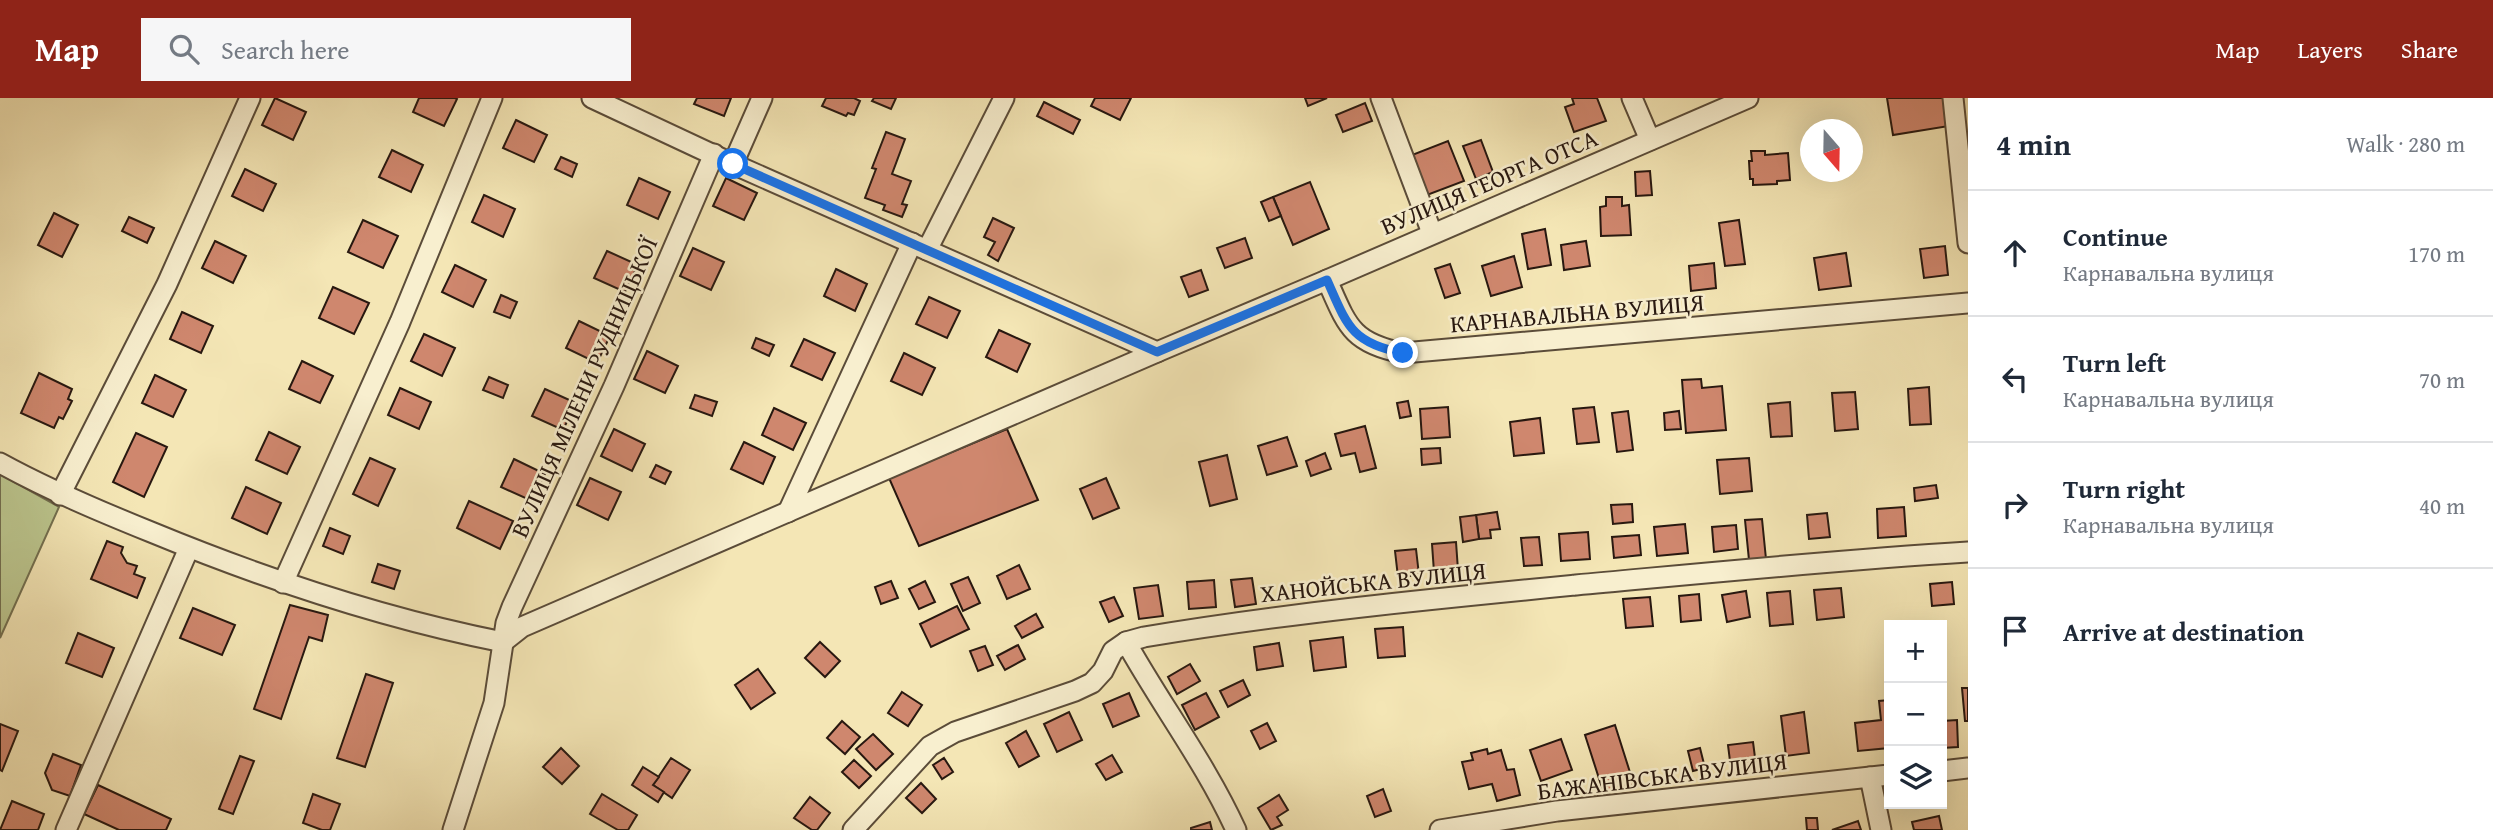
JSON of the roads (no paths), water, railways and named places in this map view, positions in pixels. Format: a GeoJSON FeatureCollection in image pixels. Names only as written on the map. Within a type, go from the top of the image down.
{"type":"FeatureCollection","features":[{"type":"Feature","properties":{"kind":"street"},"geometry":{"type":"LineString","coordinates":[[60,495],[167,284],[250,98]]}},
{"type":"Feature","properties":{"kind":"street"},"geometry":{"type":"LineString","coordinates":[[283,583],[400,322],[492,98]]}},
{"type":"Feature","properties":{"kind":"street"},"geometry":{"type":"LineString","coordinates":[[592,98],[733,164],[1157,352]]}},
{"type":"Feature","properties":{"kind":"street"},"geometry":{"type":"LineString","coordinates":[[733,164],[762,98]]}},
{"type":"Feature","properties":{"kind":"street"},"geometry":{"type":"LineString","coordinates":[[788,512],[919,247],[1004,98]]}},
{"type":"Feature","properties":{"kind":"street"},"geometry":{"type":"LineString","coordinates":[[1381,98],[1432,233]]}},
{"type":"Feature","properties":{"kind":"street"},"geometry":{"type":"LineString","coordinates":[[1632,98],[1650,140]]}},
{"type":"Feature","properties":{"kind":"street","name":"ВУЛИЦЯ ГЕОРГА ОТСА"},"geometry":{"type":"LineString","coordinates":[[1327,280],[1748,98]]}},
{"type":"Feature","properties":{"kind":"street"},"geometry":{"type":"LineString","coordinates":[[1953,98],[1968,243]]}},
{"type":"Feature","properties":{"kind":"street","name":"ВУЛИЦЯ МІЛЕНИ РУДНИЦЬКОЇ"},"geometry":{"type":"LineString","coordinates":[[503,642],[512,607],[614,386],[714,154]]}},
{"type":"Feature","properties":{"kind":"street"},"geometry":{"type":"LineString","coordinates":[[453,830],[494,703],[503,642],[522,627],[1327,280]]}},
{"type":"Feature","properties":{"kind":"street","name":"КАРНАВАЛЬНА ВУЛИЦЯ"},"geometry":{"type":"LineString","coordinates":[[1327,280],[1351,330],[1383,349],[1403,353],[1968,303]]}},
{"type":"Feature","properties":{"kind":"street"},"geometry":{"type":"LineString","coordinates":[[0,464],[60,495],[283,583],[439,629],[503,642]]}},
{"type":"Feature","properties":{"kind":"street"},"geometry":{"type":"LineString","coordinates":[[66,830],[189,548]]}},
{"type":"Feature","properties":{"kind":"street","name":"ХАНОЙСЬКА ВУЛИЦЯ"},"geometry":{"type":"LineString","coordinates":[[1126,642],[1277,616],[1460,596],[1839,560],[1968,552]]}},
{"type":"Feature","properties":{"kind":"street"},"geometry":{"type":"LineString","coordinates":[[853,830],[930,746],[955,732],[1092,683],[1103,671],[1113,651],[1126,642],[1154,693],[1193,750],[1236,830]]}},
{"type":"Feature","properties":{"kind":"street"},"geometry":{"type":"LineString","coordinates":[[1947,770],[1968,768]]}},
{"type":"Feature","properties":{"kind":"street"},"geometry":{"type":"LineString","coordinates":[[1880,776],[1881,830]]}},
{"type":"Feature","properties":{"kind":"street","name":"БАЖАНІВСЬКА ВУЛИЦЯ"},"geometry":{"type":"LineString","coordinates":[[1440,830],[1557,811],[1880,776]]}}]}
